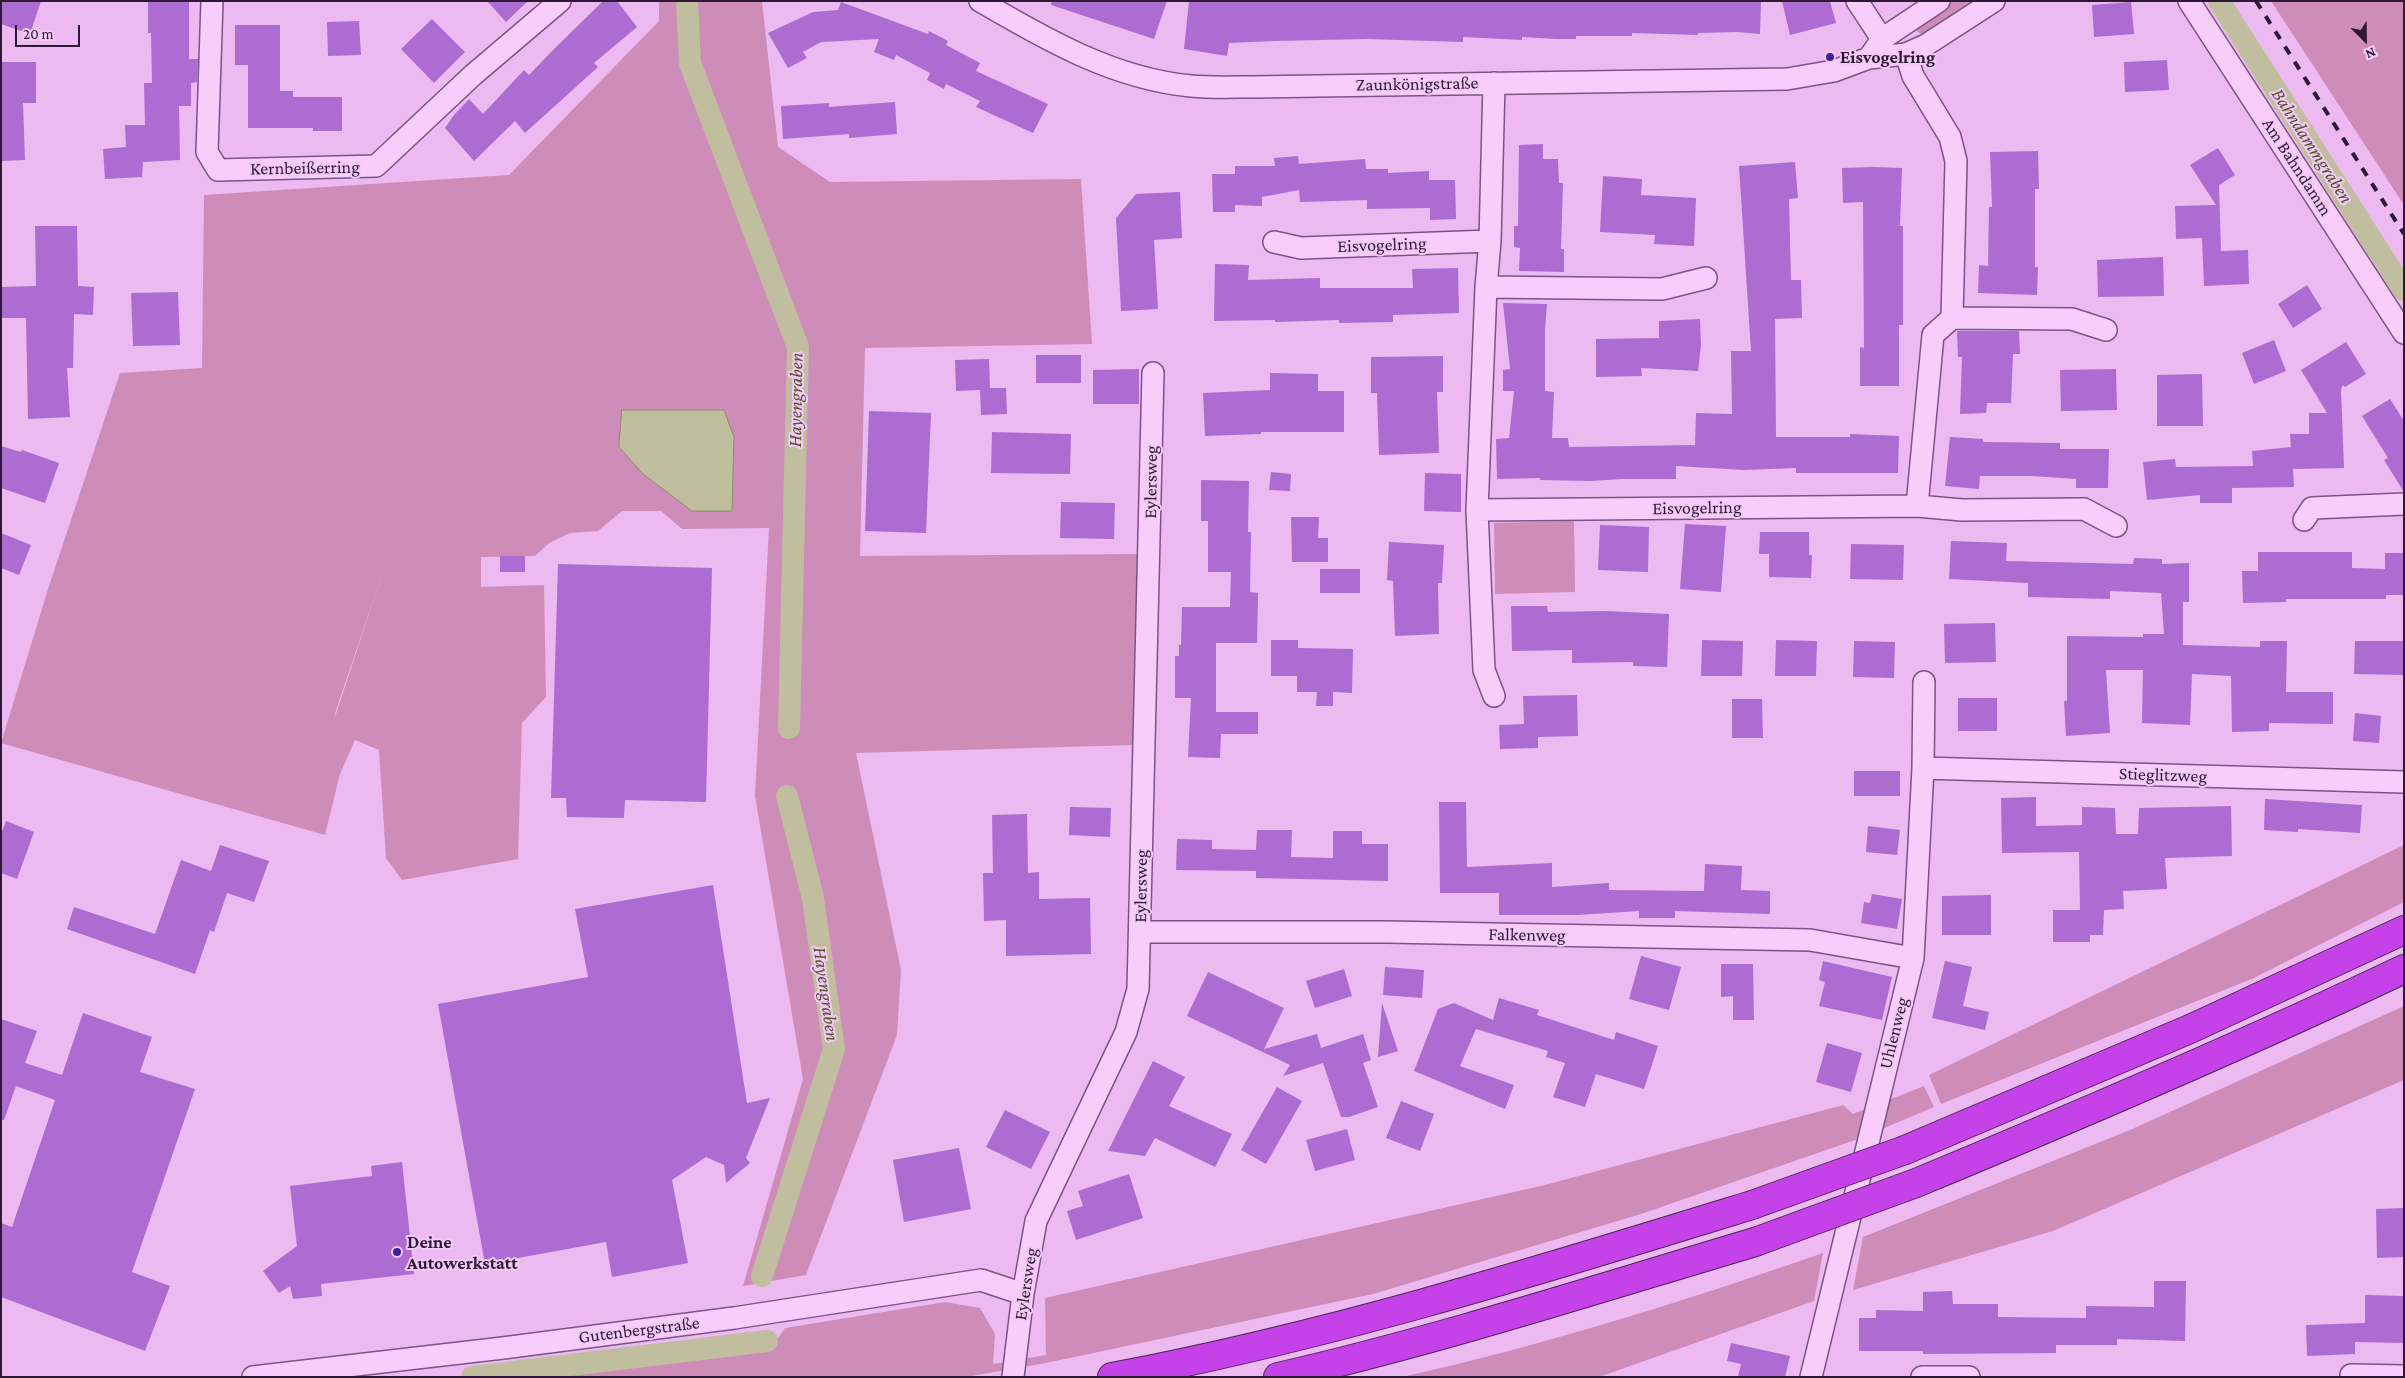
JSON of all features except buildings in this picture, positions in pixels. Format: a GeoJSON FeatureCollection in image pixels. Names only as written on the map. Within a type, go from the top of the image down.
{"type":"FeatureCollection","features":[{"type":"Feature","properties":{"kind":"highway"},"geometry":{"type":"LineString","coordinates":[[1112,1377],[1238,1350],[1414,1307],[1752,1204],[1905,1150],[2181,1033],[2404,930]]}},
{"type":"Feature","properties":{"kind":"highway"},"geometry":{"type":"LineString","coordinates":[[1278,1377],[1350,1361],[1442,1335],[1755,1242],[1916,1183],[2070,1119],[2213,1057],[2404,969]]}},
{"type":"Feature","properties":{"kind":"street","name":"Kernbeißerring"},"geometry":{"type":"LineString","coordinates":[[212,1],[207,152],[218,170],[376,166],[473,75],[560,1]]}},
{"type":"Feature","properties":{"kind":"street"},"geometry":{"type":"LineString","coordinates":[[1857,1],[1882,39]]}},
{"type":"Feature","properties":{"kind":"street"},"geometry":{"type":"LineString","coordinates":[[1869,58],[1882,39],[1939,1]]}},
{"type":"Feature","properties":{"kind":"street","name":"Zaunkönigstraße"},"geometry":{"type":"LineString","coordinates":[[986,3],[1065,49],[1130,74],[1190,86],[1252,87],[1787,79],[1834,71],[1869,58],[1906,54],[1926,45],[1994,1]]}},
{"type":"Feature","properties":{"kind":"street","name":"Am Bahndamm"},"geometry":{"type":"LineString","coordinates":[[2189,1],[2404,333]]}},
{"type":"Feature","properties":{"kind":"street"},"geometry":{"type":"LineString","coordinates":[[1906,54],[1913,76],[1950,137],[1956,161],[1952,318]]}},
{"type":"Feature","properties":{"kind":"street"},"geometry":{"type":"LineString","coordinates":[[1494,83],[1490,241],[1486,287],[1477,510],[1484,670],[1494,696]]}},
{"type":"Feature","properties":{"kind":"street","name":"Eisvogelring"},"geometry":{"type":"LineString","coordinates":[[1274,242],[1301,248],[1490,241]]}},
{"type":"Feature","properties":{"kind":"street"},"geometry":{"type":"LineString","coordinates":[[1486,287],[1662,289],[1706,278]]}},
{"type":"Feature","properties":{"kind":"street"},"geometry":{"type":"LineString","coordinates":[[1917,506],[1933,335],[1952,318],[2072,319],[2106,330]]}},
{"type":"Feature","properties":{"kind":"street","name":"Eylersweg"},"geometry":{"type":"LineString","coordinates":[[1013,1377],[1022,1294],[1036,1221],[1126,1032],[1138,989],[1153,373]]}},
{"type":"Feature","properties":{"kind":"street"},"geometry":{"type":"LineString","coordinates":[[2304,520],[2312,508],[2404,504]]}},
{"type":"Feature","properties":{"kind":"street","name":"Eisvogelring"},"geometry":{"type":"LineString","coordinates":[[1477,510],[1917,506],[1962,510],[2084,510],[2116,526]]}},
{"type":"Feature","properties":{"kind":"street","name":"Uhlenweg"},"geometry":{"type":"LineString","coordinates":[[1811,1377],[1912,958],[1923,768],[1924,682]]}},
{"type":"Feature","properties":{"kind":"street","name":"Stieglitzweg"},"geometry":{"type":"LineString","coordinates":[[1923,768],[2404,782]]}},
{"type":"Feature","properties":{"kind":"street","name":"Falkenweg"},"geometry":{"type":"LineString","coordinates":[[1140,932],[1387,932],[1810,940],[1912,958]]}},
{"type":"Feature","properties":{"kind":"street","name":"Gutenbergstraße"},"geometry":{"type":"LineString","coordinates":[[253,1377],[503,1348],[734,1318],[981,1280],[1022,1294]]}},
{"type":"Feature","properties":{"kind":"street"},"geometry":{"type":"LineString","coordinates":[[2351,1375],[2404,1376]]}},
{"type":"Feature","properties":{"kind":"street"},"geometry":{"type":"LineString","coordinates":[[1922,1377],[1969,1377]]}},
{"type":"Feature","properties":{"kind":"shaded area"},"geometry":{"type":"Polygon","coordinates":[[[659,1],[762,1],[778,147],[830,182],[1081,179],[1092,344],[865,348],[860,556],[1140,554],[1135,745],[856,753],[901,970],[897,1035],[806,1275],[743,1286],[803,1079],[755,796],[769,528],[682,529],[661,511],[622,511],[598,531],[570,533],[549,543],[535,556],[481,557],[481,587],[544,585],[546,697],[522,723],[518,859],[402,880],[386,858],[379,750],[355,740],[340,774],[325,835],[1,743],[49,586],[120,373],[202,368],[204,195],[509,175],[659,21],[659,1]],[[383,572],[336,710],[334,720],[383,572]]]}},
{"type":"Feature","properties":{"kind":"shaded area"},"geometry":{"type":"Polygon","coordinates":[[[1951,1],[1980,1],[1923,36],[1916,30],[1927,18],[1951,1]]]}},
{"type":"Feature","properties":{"kind":"shaded area"},"geometry":{"type":"Polygon","coordinates":[[[2271,1],[2404,1],[2404,205],[2271,1]]]}},
{"type":"Feature","properties":{"kind":"shaded area"},"geometry":{"type":"Polygon","coordinates":[[[622,410],[724,410],[734,437],[732,511],[692,511],[643,474],[619,447],[622,410]]]}},
{"type":"Feature","properties":{"kind":"shaded area"},"geometry":{"type":"Polygon","coordinates":[[[1574,521],[1575,592],[1495,594],[1494,523],[1574,521]]]}},
{"type":"Feature","properties":{"kind":"shaded area"},"geometry":{"type":"Polygon","coordinates":[[[2404,845],[2404,902],[2254,978],[1941,1104],[1929,1075],[2404,845]]]}},
{"type":"Feature","properties":{"kind":"shaded area"},"geometry":{"type":"Polygon","coordinates":[[[2404,1006],[2404,1080],[2053,1231],[1853,1290],[1863,1237],[2130,1130],[2404,1006]]]}},
{"type":"Feature","properties":{"kind":"shaded area"},"geometry":{"type":"Polygon","coordinates":[[[1924,1086],[1934,1107],[1861,1138],[1641,1214],[1373,1294],[1046,1363],[966,1377],[519,1377],[771,1348],[785,1328],[945,1302],[980,1308],[995,1334],[993,1364],[1046,1355],[1045,1298],[1545,1185],[1843,1105],[1853,1114],[1924,1086]]]}},
{"type":"Feature","properties":{"kind":"shaded area"},"geometry":{"type":"Polygon","coordinates":[[[1823,1253],[1814,1301],[1599,1377],[1402,1377],[1509,1351],[1614,1321],[1823,1253]]]}},
{"type":"Feature","properties":{"kind":"waterway","name":"Hayengraben"},"geometry":{"type":"LineString","coordinates":[[687,1],[690,63],[798,347],[789,728]]}},
{"type":"Feature","properties":{"kind":"waterway","name":"Bahndammgraben"},"geometry":{"type":"LineString","coordinates":[[2219,1],[2404,290]]}},
{"type":"Feature","properties":{"kind":"waterway","name":"Hayengraben"},"geometry":{"type":"LineString","coordinates":[[762,1276],[834,1049],[813,898],[787,796]]}},
{"type":"Feature","properties":{"kind":"waterway","name":"Hayengraben"},"geometry":{"type":"LineString","coordinates":[[472,1377],[767,1341]]}},
{"type":"Feature","properties":{"kind":"railway"},"geometry":{"type":"LineString","coordinates":[[2256,1],[2404,234]]}},
{"type":"Feature","properties":{"kind":"place","name":"Eisvogelring"},"geometry":{"type":"Point","coordinates":[1830,57]}},
{"type":"Feature","properties":{"kind":"place","name":"Deine Autowerkstatt"},"geometry":{"type":"Point","coordinates":[397,1252]}}]}
